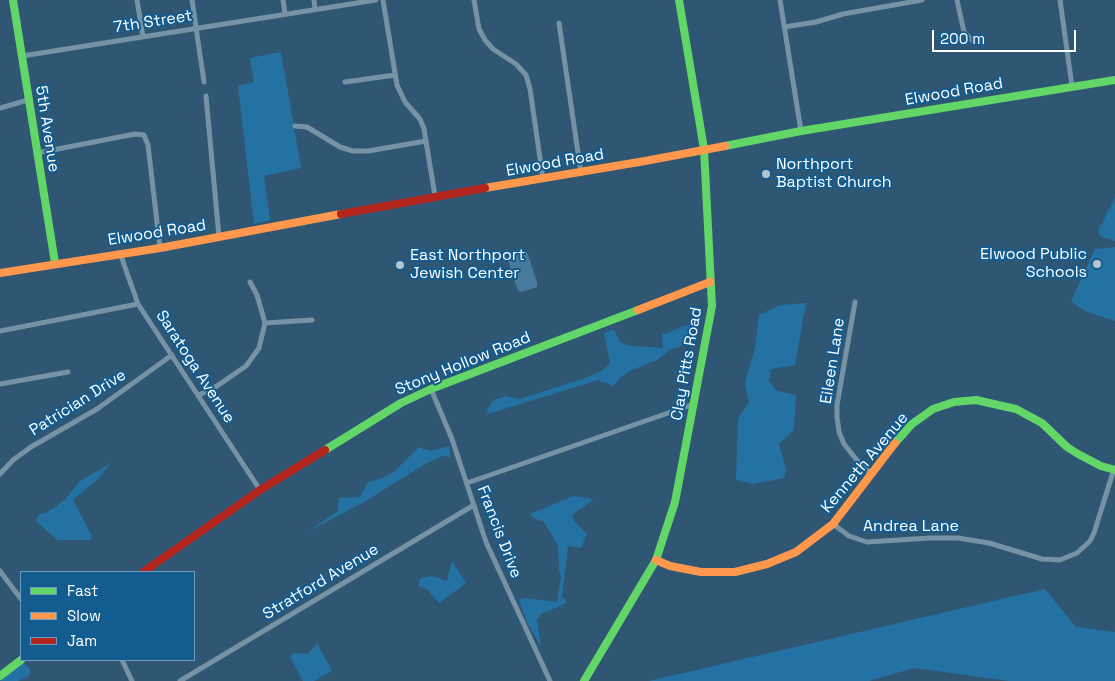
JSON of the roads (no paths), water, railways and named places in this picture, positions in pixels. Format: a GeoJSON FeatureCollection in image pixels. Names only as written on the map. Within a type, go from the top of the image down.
{"type":"FeatureCollection","features":[{"type":"Feature","properties":{"kind":"street","name":"5th Avenue"},"geometry":{"type":"LineString","coordinates":[[13,0],[55,263]]}},
{"type":"Feature","properties":{"kind":"street"},"geometry":{"type":"LineString","coordinates":[[137,0],[143,37]]}},
{"type":"Feature","properties":{"kind":"street"},"geometry":{"type":"LineString","coordinates":[[192,0],[204,82]]}},
{"type":"Feature","properties":{"kind":"street"},"geometry":{"type":"LineString","coordinates":[[283,0],[286,14]]}},
{"type":"Feature","properties":{"kind":"street"},"geometry":{"type":"LineString","coordinates":[[314,0],[315,9]]}},
{"type":"Feature","properties":{"kind":"street","name":"7th Street"},"geometry":{"type":"LineString","coordinates":[[22,56],[376,0]]}},
{"type":"Feature","properties":{"kind":"street"},"geometry":{"type":"LineString","coordinates":[[383,0],[395,75],[400,94],[420,119],[424,129],[435,196]]}},
{"type":"Feature","properties":{"kind":"street"},"geometry":{"type":"LineString","coordinates":[[474,0],[479,29],[485,40],[493,49],[516,64],[526,75],[530,89],[543,179]]}},
{"type":"Feature","properties":{"kind":"street","name":"Clay Pitts Road"},"geometry":{"type":"LineString","coordinates":[[584,681],[656,560],[675,502],[712,306],[704,149],[680,0]]}},
{"type":"Feature","properties":{"kind":"street"},"geometry":{"type":"LineString","coordinates":[[780,0],[801,131]]}},
{"type":"Feature","properties":{"kind":"street"},"geometry":{"type":"LineString","coordinates":[[784,27],[922,0]]}},
{"type":"Feature","properties":{"kind":"street"},"geometry":{"type":"LineString","coordinates":[[958,0],[964,32],[974,42]]}},
{"type":"Feature","properties":{"kind":"street"},"geometry":{"type":"LineString","coordinates":[[1060,0],[1072,86]]}},
{"type":"Feature","properties":{"kind":"street"},"geometry":{"type":"LineString","coordinates":[[559,23],[581,173]]}},
{"type":"Feature","properties":{"kind":"street"},"geometry":{"type":"LineString","coordinates":[[345,82],[395,75]]}},
{"type":"Feature","properties":{"kind":"street","name":"Elwood Road"},"geometry":{"type":"LineString","coordinates":[[0,273],[160,248],[435,196],[581,173],[801,131],[1115,80]]}},
{"type":"Feature","properties":{"kind":"street"},"geometry":{"type":"LineString","coordinates":[[206,96],[219,237]]}},
{"type":"Feature","properties":{"kind":"street"},"geometry":{"type":"LineString","coordinates":[[0,108],[28,100]]}},
{"type":"Feature","properties":{"kind":"street"},"geometry":{"type":"LineString","coordinates":[[295,126],[307,127],[340,147],[353,151],[368,151],[426,141]]}},
{"type":"Feature","properties":{"kind":"street"},"geometry":{"type":"LineString","coordinates":[[37,153],[135,134],[144,136],[148,145],[160,248]]}},
{"type":"Feature","properties":{"kind":"street","name":"Saratoga Avenue"},"geometry":{"type":"LineString","coordinates":[[120,253],[138,304],[260,490]]}},
{"type":"Feature","properties":{"kind":"street"},"geometry":{"type":"LineString","coordinates":[[199,395],[217,386],[246,366],[259,348],[265,323],[257,295],[250,282]]}},
{"type":"Feature","properties":{"kind":"street","name":"Stony Hollow Road"},"geometry":{"type":"LineString","coordinates":[[144,571],[260,490],[384,412],[415,395],[710,282]]}},
{"type":"Feature","properties":{"kind":"street","name":"Eileen Lane"},"geometry":{"type":"LineString","coordinates":[[855,302],[837,405],[837,417],[839,432],[844,444],[860,464],[871,473]]}},
{"type":"Feature","properties":{"kind":"street"},"geometry":{"type":"LineString","coordinates":[[0,330],[138,304]]}},
{"type":"Feature","properties":{"kind":"street"},"geometry":{"type":"LineString","coordinates":[[265,323],[312,320]]}},
{"type":"Feature","properties":{"kind":"street","name":"Patrician Drive"},"geometry":{"type":"LineString","coordinates":[[0,474],[13,460],[48,436],[97,409],[172,355]]}},
{"type":"Feature","properties":{"kind":"street"},"geometry":{"type":"LineString","coordinates":[[0,384],[68,372]]}},
{"type":"Feature","properties":{"kind":"street","name":"Francis Drive"},"geometry":{"type":"LineString","coordinates":[[430,389],[452,438],[474,505],[498,568],[550,681]]}},
{"type":"Feature","properties":{"kind":"street","name":"Kenneth Avenue"},"geometry":{"type":"LineString","coordinates":[[656,560],[670,566],[701,572],[735,572],[753,568],[796,552],[833,524],[902,434],[922,416],[943,405],[964,400],[988,402],[1016,410],[1042,423],[1067,447],[1078,454],[1101,466],[1114,470]]}},
{"type":"Feature","properties":{"kind":"street"},"geometry":{"type":"LineString","coordinates":[[467,483],[694,404]]}},
{"type":"Feature","properties":{"kind":"street","name":"Andrea Lane"},"geometry":{"type":"LineString","coordinates":[[833,524],[849,536],[867,542],[944,538],[966,539],[989,543],[1042,559],[1060,560],[1076,553],[1090,541],[1114,470]]}},
{"type":"Feature","properties":{"kind":"street","name":"Stratford Avenue"},"geometry":{"type":"LineString","coordinates":[[180,681],[474,505]]}},
{"type":"Feature","properties":{"kind":"street"},"geometry":{"type":"LineString","coordinates":[[0,571],[20,597]]}},
{"type":"Feature","properties":{"kind":"street"},"geometry":{"type":"LineString","coordinates":[[0,676],[20,661]]}},
{"type":"Feature","properties":{"kind":"street"},"geometry":{"type":"LineString","coordinates":[[122,661],[132,681]]}},
{"type":"Feature","properties":{"kind":"place","name":"Northport Baptist Church"},"geometry":{"type":"Point","coordinates":[766,174]}},
{"type":"Feature","properties":{"kind":"place","name":"Elwood Public Schools"},"geometry":{"type":"Point","coordinates":[1097,264]}},
{"type":"Feature","properties":{"kind":"place","name":"East Northport Jewish Center"},"geometry":{"type":"Point","coordinates":[400,265]}}]}
